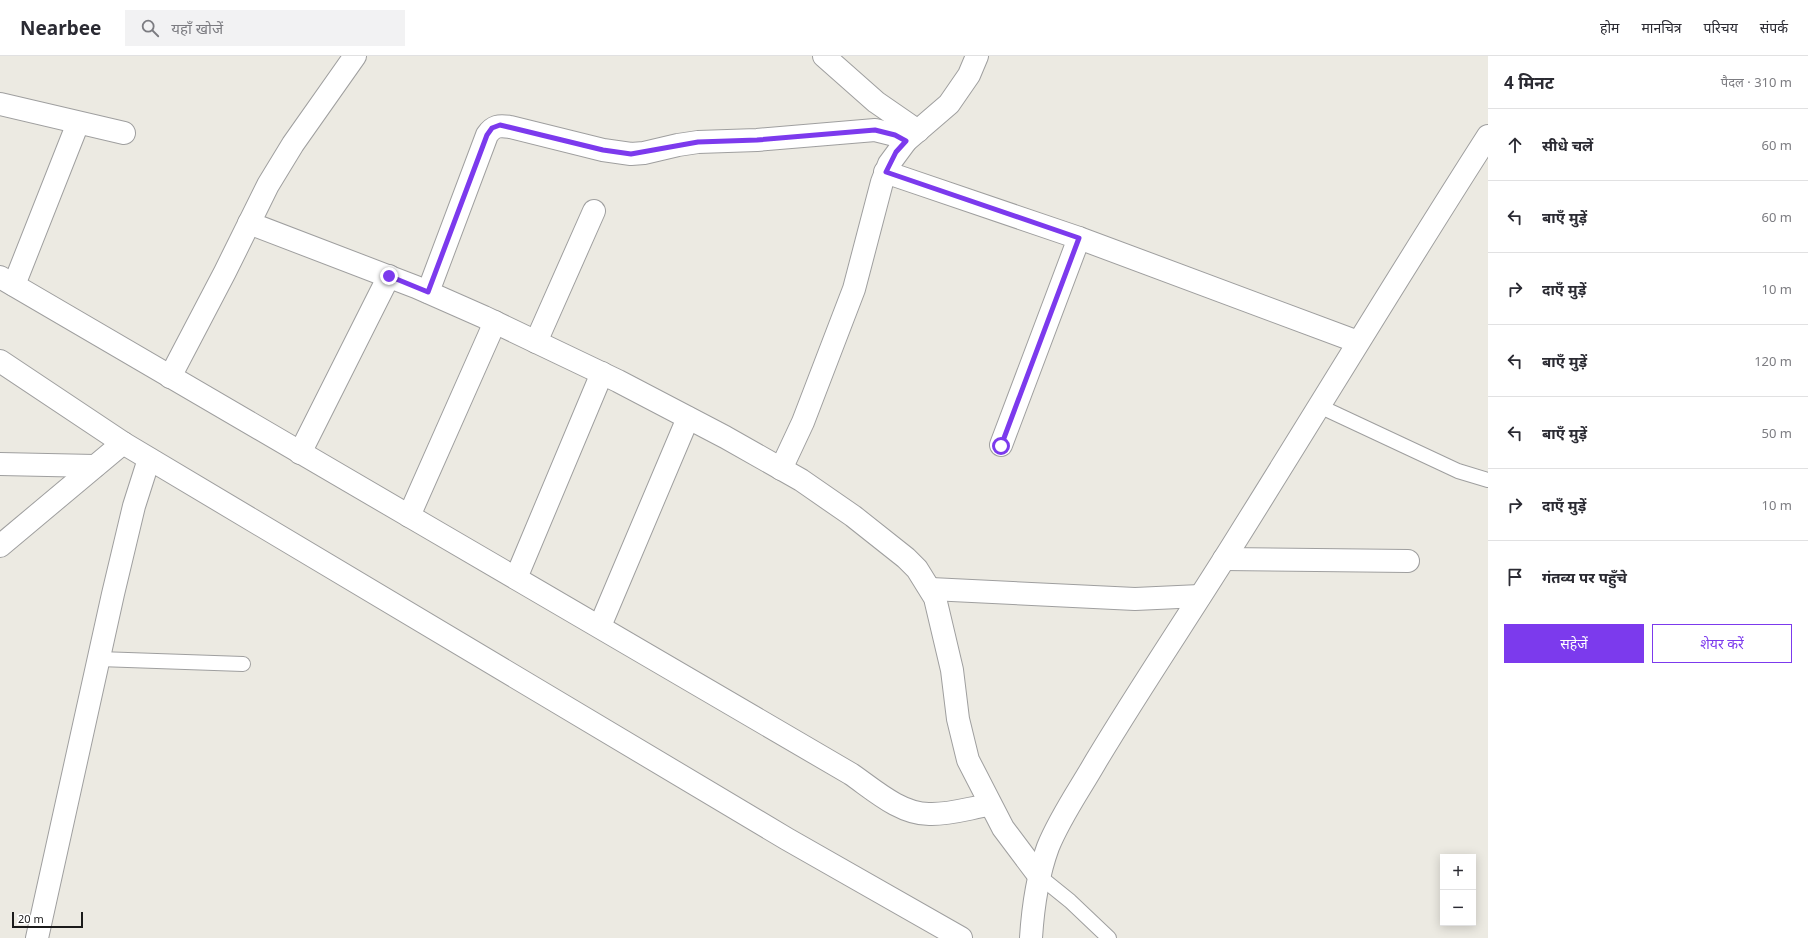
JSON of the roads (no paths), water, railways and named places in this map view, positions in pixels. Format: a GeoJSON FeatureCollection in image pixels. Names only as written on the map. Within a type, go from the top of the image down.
{"type":"FeatureCollection","features":[{"type":"Feature","properties":{"kind":"street"},"geometry":{"type":"LineString","coordinates":[[170,377],[268,185],[293,144],[354,56]]}},
{"type":"Feature","properties":{"kind":"street"},"geometry":{"type":"LineString","coordinates":[[824,56],[881,106],[912,136]]}},
{"type":"Feature","properties":{"kind":"street"},"geometry":{"type":"LineString","coordinates":[[781,468],[803,422],[854,289],[886,172],[896,152],[949,104],[969,75],[978,56]]}},
{"type":"Feature","properties":{"kind":"street"},"geometry":{"type":"LineString","coordinates":[[0,104],[124,133]]}},
{"type":"Feature","properties":{"kind":"street"},"geometry":{"type":"LineString","coordinates":[[78,123],[7,281],[300,453],[600,626],[850,774],[895,803],[914,811],[928,814],[989,805]]}},
{"type":"Feature","properties":{"kind":"street"},"geometry":{"type":"LineString","coordinates":[[428,292],[487,135],[492,128],[500,125],[603,150],[631,154],[698,142],[757,140],[875,130],[895,135],[912,136]]}},
{"type":"Feature","properties":{"kind":"street"},"geometry":{"type":"LineString","coordinates":[[1031,938],[1038,876],[1049,845],[1065,815],[1137,693],[1224,559],[1358,342],[1488,136]]}},
{"type":"Feature","properties":{"kind":"street"},"geometry":{"type":"LineString","coordinates":[[886,172],[1079,238],[1358,342]]}},
{"type":"Feature","properties":{"kind":"street"},"geometry":{"type":"LineString","coordinates":[[536,342],[594,211]]}},
{"type":"Feature","properties":{"kind":"street"},"geometry":{"type":"LineString","coordinates":[[249,223],[428,292],[495,322],[602,374],[781,468],[853,516],[906,558],[917,569],[931,589],[942,624],[952,670],[963,743],[968,760],[989,805],[1002,828],[1038,876]]}},
{"type":"Feature","properties":{"kind":"street"},"geometry":{"type":"LineString","coordinates":[[1001,446],[1079,238]]}},
{"type":"Feature","properties":{"kind":"street"},"geometry":{"type":"LineString","coordinates":[[300,453],[389,276]]}},
{"type":"Feature","properties":{"kind":"street"},"geometry":{"type":"LineString","coordinates":[[409,516],[495,322]]}},
{"type":"Feature","properties":{"kind":"street"},"geometry":{"type":"LineString","coordinates":[[0,361],[123,444],[787,839],[961,938]]}},
{"type":"Feature","properties":{"kind":"street"},"geometry":{"type":"LineString","coordinates":[[516,578],[602,374]]}},
{"type":"Feature","properties":{"kind":"street"},"geometry":{"type":"LineString","coordinates":[[600,626],[688,418]]}},
{"type":"Feature","properties":{"kind":"street"},"geometry":{"type":"LineString","coordinates":[[0,546],[123,444]]}},
{"type":"Feature","properties":{"kind":"street"},"geometry":{"type":"LineString","coordinates":[[37,938],[134,506],[149,459]]}},
{"type":"Feature","properties":{"kind":"street"},"geometry":{"type":"LineString","coordinates":[[0,464],[95,466]]}},
{"type":"Feature","properties":{"kind":"street"},"geometry":{"type":"LineString","coordinates":[[1224,559],[1408,561]]}},
{"type":"Feature","properties":{"kind":"street"},"geometry":{"type":"LineString","coordinates":[[931,589],[1127,599],[1200,596]]}},
{"type":"Feature","properties":{"kind":"lane"},"geometry":{"type":"LineString","coordinates":[[1319,406],[1458,471],[1488,480]]}},
{"type":"Feature","properties":{"kind":"lane"},"geometry":{"type":"LineString","coordinates":[[99,659],[243,664]]}},
{"type":"Feature","properties":{"kind":"lane"},"geometry":{"type":"LineString","coordinates":[[1038,876],[1070,901],[1109,938]]}}]}
